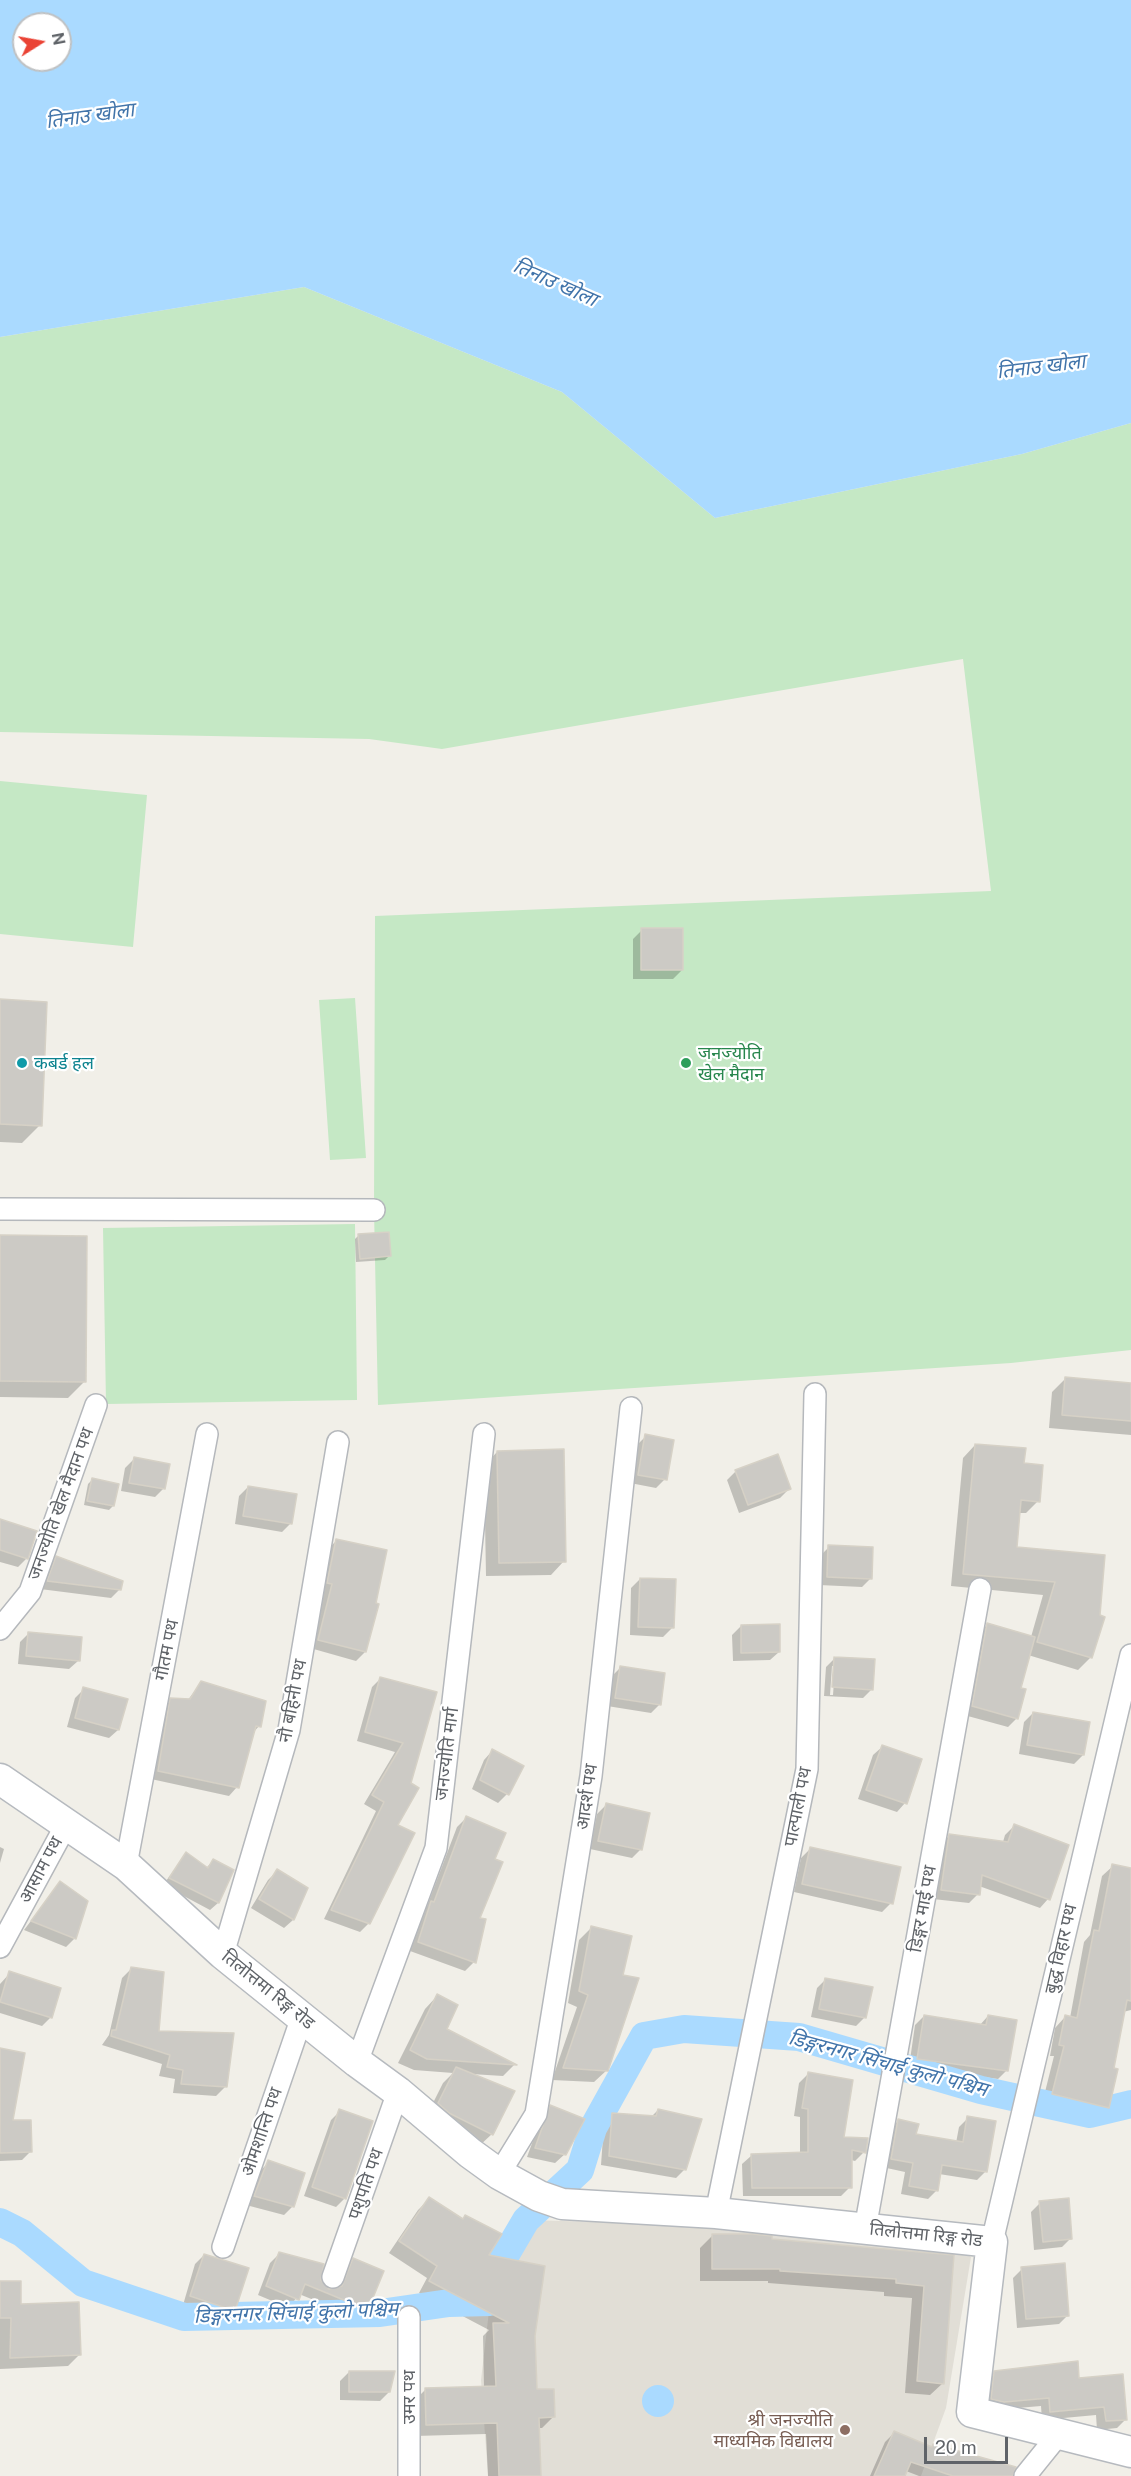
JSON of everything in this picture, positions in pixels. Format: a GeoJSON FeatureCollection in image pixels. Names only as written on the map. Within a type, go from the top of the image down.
{"type":"FeatureCollection","features":[{"type":"Feature","properties":{"kind":"street"},"geometry":{"type":"LineString","coordinates":[[0,1209],[374,1210]]}},
{"type":"Feature","properties":{"kind":"street","name":"पाल्पाली पथ"},"geometry":{"type":"LineString","coordinates":[[716,2213],[807,1769],[815,1394]]}},
{"type":"Feature","properties":{"kind":"street","name":"जनज्योति खेल मैदान पथ"},"geometry":{"type":"LineString","coordinates":[[0,1629],[30,1592],[96,1405]]}},
{"type":"Feature","properties":{"kind":"street","name":"आदर्श पथ"},"geometry":{"type":"LineString","coordinates":[[499,2174],[536,2114],[591,1776],[631,1408]]}},
{"type":"Feature","properties":{"kind":"street","name":"गौतम पथ"},"geometry":{"type":"LineString","coordinates":[[126,1865],[207,1434]]}},
{"type":"Feature","properties":{"kind":"street","name":"जनज्योति मार्ग"},"geometry":{"type":"LineString","coordinates":[[357,2062],[436,1848],[484,1434]]}},
{"type":"Feature","properties":{"kind":"street","name":"नौ बहिनी पथ"},"geometry":{"type":"LineString","coordinates":[[223,1954],[289,1730],[338,1442]]}},
{"type":"Feature","properties":{"kind":"street","name":"डिङ्गर माई पथ"},"geometry":{"type":"LineString","coordinates":[[866,2229],[980,1589]]}},
{"type":"Feature","properties":{"kind":"street","name":"बुद्ध विहार पथ"},"geometry":{"type":"LineString","coordinates":[[992,2242],[1131,1655]]}},
{"type":"Feature","properties":{"kind":"street","name":"तिलोत्तमा रिङ्ग रोड"},"geometry":{"type":"LineString","coordinates":[[0,1779],[126,1865],[223,1954],[357,2062],[399,2092],[470,2153],[499,2174],[550,2200],[716,2213],[992,2242],[972,2412],[1131,2452]]}},
{"type":"Feature","properties":{"kind":"street","name":"आसाम पथ"},"geometry":{"type":"LineString","coordinates":[[0,1947],[66,1826]]}},
{"type":"Feature","properties":{"kind":"street","name":"ओमशान्ति पथ"},"geometry":{"type":"LineString","coordinates":[[223,2247],[302,2017]]}},
{"type":"Feature","properties":{"kind":"street","name":"पशुपति पथ"},"geometry":{"type":"LineString","coordinates":[[333,2277],[399,2092]]}},
{"type":"Feature","properties":{"kind":"street","name":"उमर पथ"},"geometry":{"type":"LineString","coordinates":[[409,2317],[409,2476]]}},
{"type":"Feature","properties":{"kind":"street"},"geometry":{"type":"LineString","coordinates":[[1025,2476],[1059,2434]]}},
{"type":"Feature","properties":{"kind":"shaded area"},"geometry":{"type":"Polygon","coordinates":[[[526,2220],[866,2229],[940,2237],[971,2257],[946,2408],[921,2476],[488,2476],[481,2380],[490,2302],[502,2261],[526,2220]]]}},
{"type":"Feature","properties":{"kind":"green space"},"geometry":{"type":"Polygon","coordinates":[[[304,287],[562,392],[715,518],[1022,454],[1131,423],[1131,1350],[1011,1363],[378,1405],[374,1210],[375,916],[991,891],[963,659],[442,749],[369,739],[0,732],[0,337],[304,287]]]}},
{"type":"Feature","properties":{"kind":"green space"},"geometry":{"type":"Polygon","coordinates":[[[0,781],[147,795],[133,947],[0,934],[0,781]]]}},
{"type":"Feature","properties":{"kind":"green space"},"geometry":{"type":"Polygon","coordinates":[[[355,998],[366,1158],[330,1160],[319,1000],[355,998]]]}},
{"type":"Feature","properties":{"kind":"green space"},"geometry":{"type":"Polygon","coordinates":[[[355,1224],[357,1400],[106,1404],[103,1228],[355,1224]]]}},
{"type":"Feature","properties":{"kind":"water","name":"तिनाउ खोला"},"geometry":{"type":"Polygon","coordinates":[[[0,0],[1131,0],[1131,423],[1022,454],[715,518],[562,392],[304,287],[0,337],[0,0]]]}},
{"type":"Feature","properties":{"kind":"water"},"geometry":{"type":"Polygon","coordinates":[[[658,2385],[670,2389],[674,2401],[670,2413],[658,2417],[646,2413],[642,2401],[646,2389],[658,2385]]]}},
{"type":"Feature","properties":{"kind":"building"},"geometry":{"type":"Polygon","coordinates":[[[641,928],[683,928],[683,970],[641,970],[641,928]]]}},
{"type":"Feature","properties":{"kind":"building","name":"कबर्ड हल"},"geometry":{"type":"Polygon","coordinates":[[[0,999],[47,1002],[42,1126],[0,1124],[0,999]]]}},
{"type":"Feature","properties":{"kind":"building"},"geometry":{"type":"Polygon","coordinates":[[[389,1232],[391,1256],[360,1259],[358,1234],[389,1232]]]}},
{"type":"Feature","properties":{"kind":"building"},"geometry":{"type":"Polygon","coordinates":[[[0,1235],[87,1236],[86,1382],[0,1381],[0,1235]]]}},
{"type":"Feature","properties":{"kind":"building"},"geometry":{"type":"Polygon","coordinates":[[[1065,1377],[1131,1383],[1131,1421],[1062,1415],[1065,1377]]]}},
{"type":"Feature","properties":{"kind":"building"},"geometry":{"type":"Polygon","coordinates":[[[645,1434],[674,1440],[667,1480],[638,1475],[645,1434]]]}},
{"type":"Feature","properties":{"kind":"building"},"geometry":{"type":"Polygon","coordinates":[[[975,1444],[1026,1448],[1024,1463],[1043,1465],[1040,1502],[1021,1500],[1017,1547],[1105,1555],[1100,1615],[1105,1617],[1092,1658],[1037,1642],[1055,1582],[963,1574],[975,1444]]]}},
{"type":"Feature","properties":{"kind":"building"},"geometry":{"type":"Polygon","coordinates":[[[564,1449],[566,1562],[499,1563],[497,1451],[564,1449]]]}},
{"type":"Feature","properties":{"kind":"building"},"geometry":{"type":"Polygon","coordinates":[[[778,1454],[791,1489],[748,1505],[735,1470],[778,1454]]]}},
{"type":"Feature","properties":{"kind":"building"},"geometry":{"type":"Polygon","coordinates":[[[134,1457],[170,1464],[165,1489],[129,1483],[134,1457]]]}},
{"type":"Feature","properties":{"kind":"building"},"geometry":{"type":"Polygon","coordinates":[[[92,1478],[119,1484],[114,1506],[87,1501],[92,1478]]]}},
{"type":"Feature","properties":{"kind":"building"},"geometry":{"type":"Polygon","coordinates":[[[248,1486],[297,1494],[292,1524],[243,1516],[248,1486]]]}},
{"type":"Feature","properties":{"kind":"building"},"geometry":{"type":"Polygon","coordinates":[[[0,1519],[37,1531],[28,1559],[0,1550],[0,1519]]]}},
{"type":"Feature","properties":{"kind":"building"},"geometry":{"type":"Polygon","coordinates":[[[336,1539],[387,1550],[376,1603],[379,1604],[366,1652],[318,1640],[332,1584],[327,1583],[336,1539]]]}},
{"type":"Feature","properties":{"kind":"building"},"geometry":{"type":"Polygon","coordinates":[[[828,1545],[873,1547],[872,1579],[827,1577],[828,1545]]]}},
{"type":"Feature","properties":{"kind":"building"},"geometry":{"type":"Polygon","coordinates":[[[56,1556],[123,1581],[121,1590],[47,1581],[56,1556]]]}},
{"type":"Feature","properties":{"kind":"building"},"geometry":{"type":"Polygon","coordinates":[[[640,1578],[676,1579],[674,1628],[638,1627],[640,1578]]]}},
{"type":"Feature","properties":{"kind":"building"},"geometry":{"type":"Polygon","coordinates":[[[987,1623],[1035,1637],[1021,1688],[1026,1689],[1018,1719],[972,1706],[987,1623]]]}},
{"type":"Feature","properties":{"kind":"building"},"geometry":{"type":"Polygon","coordinates":[[[780,1624],[780,1652],[741,1653],[741,1625],[780,1624]]]}},
{"type":"Feature","properties":{"kind":"building"},"geometry":{"type":"Polygon","coordinates":[[[28,1632],[82,1637],[80,1661],[26,1656],[28,1632]]]}},
{"type":"Feature","properties":{"kind":"building"},"geometry":{"type":"Polygon","coordinates":[[[834,1657],[875,1659],[873,1690],[832,1687],[834,1657]]]}},
{"type":"Feature","properties":{"kind":"building"},"geometry":{"type":"Polygon","coordinates":[[[620,1666],[665,1673],[661,1705],[615,1698],[620,1666]]]}},
{"type":"Feature","properties":{"kind":"building"},"geometry":{"type":"Polygon","coordinates":[[[380,1677],[437,1692],[411,1783],[419,1788],[398,1825],[415,1833],[370,1924],[331,1910],[384,1802],[372,1795],[403,1743],[365,1732],[380,1677]]]}},
{"type":"Feature","properties":{"kind":"building"},"geometry":{"type":"Polygon","coordinates":[[[201,1681],[266,1701],[261,1727],[256,1726],[239,1788],[158,1771],[170,1698],[190,1699],[201,1681]]]}},
{"type":"Feature","properties":{"kind":"building"},"geometry":{"type":"Polygon","coordinates":[[[83,1687],[128,1699],[119,1730],[75,1718],[83,1687]]]}},
{"type":"Feature","properties":{"kind":"building"},"geometry":{"type":"Polygon","coordinates":[[[1033,1712],[1090,1722],[1084,1755],[1027,1745],[1033,1712]]]}},
{"type":"Feature","properties":{"kind":"building"},"geometry":{"type":"Polygon","coordinates":[[[882,1745],[922,1759],[907,1804],[866,1790],[882,1745]]]}},
{"type":"Feature","properties":{"kind":"building"},"geometry":{"type":"Polygon","coordinates":[[[492,1749],[524,1766],[509,1795],[480,1780],[492,1749]]]}},
{"type":"Feature","properties":{"kind":"building"},"geometry":{"type":"Polygon","coordinates":[[[606,1803],[650,1813],[642,1850],[598,1841],[606,1803]]]}},
{"type":"Feature","properties":{"kind":"building"},"geometry":{"type":"Polygon","coordinates":[[[466,1816],[506,1833],[495,1859],[503,1862],[480,1918],[486,1919],[476,1963],[418,1942],[431,1901],[434,1902],[466,1816]]]}},
{"type":"Feature","properties":{"kind":"building"},"geometry":{"type":"Polygon","coordinates":[[[1014,1824],[1069,1845],[1050,1900],[982,1875],[980,1895],[941,1890],[949,1834],[1008,1842],[1014,1824]]]}},
{"type":"Feature","properties":{"kind":"building"},"geometry":{"type":"Polygon","coordinates":[[[810,1847],[901,1867],[893,1904],[802,1884],[810,1847]]]}},
{"type":"Feature","properties":{"kind":"building"},"geometry":{"type":"Polygon","coordinates":[[[186,1852],[208,1868],[213,1859],[234,1870],[219,1903],[169,1878],[186,1852]]]}},
{"type":"Feature","properties":{"kind":"building"},"geometry":{"type":"Polygon","coordinates":[[[1112,1864],[1131,1868],[1131,2001],[1127,2000],[1114,2068],[1118,2069],[1109,2108],[1052,2094],[1064,2046],[1059,2045],[1065,2015],[1077,2018],[1094,1930],[1099,1931],[1112,1864]]]}},
{"type":"Feature","properties":{"kind":"building"},"geometry":{"type":"Polygon","coordinates":[[[277,1869],[308,1888],[294,1920],[259,1899],[277,1869]]]}},
{"type":"Feature","properties":{"kind":"building"},"geometry":{"type":"Polygon","coordinates":[[[60,1881],[88,1901],[76,1939],[31,1921],[60,1881]]]}},
{"type":"Feature","properties":{"kind":"building"},"geometry":{"type":"Polygon","coordinates":[[[591,1926],[632,1936],[623,1975],[639,1978],[608,2071],[563,2068],[588,1995],[579,1991],[591,1926]]]}},
{"type":"Feature","properties":{"kind":"building"},"geometry":{"type":"Polygon","coordinates":[[[131,1967],[164,1972],[159,2031],[234,2033],[227,2087],[181,2084],[183,2070],[167,2067],[170,2055],[111,2036],[112,2030],[116,2030],[131,1967]]]}},
{"type":"Feature","properties":{"kind":"building"},"geometry":{"type":"Polygon","coordinates":[[[9,1971],[61,1988],[52,2018],[0,2002],[9,1971]]]}},
{"type":"Feature","properties":{"kind":"building"},"geometry":{"type":"Polygon","coordinates":[[[825,1978],[873,1987],[866,2018],[819,2009],[825,1978]]]}},
{"type":"Feature","properties":{"kind":"building"},"geometry":{"type":"Polygon","coordinates":[[[437,1994],[458,2005],[447,2029],[517,2065],[427,2059],[410,2050],[437,1994]]]}},
{"type":"Feature","properties":{"kind":"building"},"geometry":{"type":"Polygon","coordinates":[[[924,2015],[986,2025],[988,2015],[1017,2020],[1008,2071],[917,2059],[924,2015]]]}},
{"type":"Feature","properties":{"kind":"building"},"geometry":{"type":"Polygon","coordinates":[[[0,2048],[25,2053],[13,2120],[31,2120],[32,2152],[0,2153],[0,2048]]]}},
{"type":"Feature","properties":{"kind":"building"},"geometry":{"type":"Polygon","coordinates":[[[456,2067],[515,2091],[493,2135],[449,2113],[438,2103],[456,2067]]]}},
{"type":"Feature","properties":{"kind":"building"},"geometry":{"type":"Polygon","coordinates":[[[808,2072],[853,2080],[844,2137],[868,2138],[866,2153],[852,2150],[852,2188],[752,2188],[751,2154],[808,2152],[808,2109],[802,2108],[808,2072]]]}},
{"type":"Feature","properties":{"kind":"building"},"geometry":{"type":"Polygon","coordinates":[[[550,2105],[585,2119],[566,2155],[535,2148],[550,2105]]]}},
{"type":"Feature","properties":{"kind":"building"},"geometry":{"type":"Polygon","coordinates":[[[339,2109],[373,2121],[346,2199],[312,2187],[339,2109]]]}},
{"type":"Feature","properties":{"kind":"building"},"geometry":{"type":"Polygon","coordinates":[[[658,2109],[702,2119],[686,2170],[609,2156],[612,2113],[656,2116],[658,2109]]]}},
{"type":"Feature","properties":{"kind":"building"},"geometry":{"type":"Polygon","coordinates":[[[967,2116],[996,2121],[987,2172],[942,2165],[938,2191],[909,2186],[913,2163],[891,2159],[898,2119],[919,2124],[916,2134],[963,2142],[967,2116]]]}},
{"type":"Feature","properties":{"kind":"building"},"geometry":{"type":"Polygon","coordinates":[[[268,2160],[305,2173],[294,2207],[254,2196],[268,2160]]]}},
{"type":"Feature","properties":{"kind":"building"},"geometry":{"type":"Polygon","coordinates":[[[429,2197],[463,2219],[465,2215],[502,2234],[489,2255],[545,2266],[535,2336],[537,2389],[554,2389],[555,2417],[539,2418],[541,2476],[499,2476],[497,2423],[426,2425],[425,2388],[496,2386],[493,2323],[509,2323],[429,2281],[437,2266],[399,2241],[429,2197]]]}},
{"type":"Feature","properties":{"kind":"building"},"geometry":{"type":"Polygon","coordinates":[[[1069,2198],[1072,2239],[1043,2242],[1039,2201],[1069,2198]]]}},
{"type":"Feature","properties":{"kind":"building"},"geometry":{"type":"Polygon","coordinates":[[[712,2234],[752,2234],[772,2236],[772,2239],[954,2255],[944,2384],[917,2381],[924,2286],[896,2283],[896,2279],[780,2271],[780,2269],[712,2269],[712,2234]]]}},
{"type":"Feature","properties":{"kind":"building"},"geometry":{"type":"Polygon","coordinates":[[[279,2252],[324,2264],[321,2280],[329,2289],[342,2286],[353,2258],[384,2271],[368,2310],[305,2284],[299,2300],[266,2286],[279,2252]]]}},
{"type":"Feature","properties":{"kind":"building"},"geometry":{"type":"Polygon","coordinates":[[[204,2254],[249,2268],[235,2311],[190,2296],[204,2254]]]}},
{"type":"Feature","properties":{"kind":"building"},"geometry":{"type":"Polygon","coordinates":[[[1065,2263],[1069,2316],[1026,2319],[1021,2267],[1065,2263]]]}},
{"type":"Feature","properties":{"kind":"building"},"geometry":{"type":"Polygon","coordinates":[[[0,2281],[21,2281],[21,2304],[79,2302],[81,2355],[10,2358],[11,2318],[0,2318],[0,2281]]]}},
{"type":"Feature","properties":{"kind":"building"},"geometry":{"type":"Polygon","coordinates":[[[1078,2361],[1079,2378],[1123,2374],[1127,2420],[1106,2421],[1104,2407],[1050,2412],[1049,2398],[1004,2402],[991,2399],[994,2371],[1078,2361]]]}},
{"type":"Feature","properties":{"kind":"building"},"geometry":{"type":"Polygon","coordinates":[[[349,2371],[395,2371],[390,2392],[349,2392],[349,2371]]]}},
{"type":"Feature","properties":{"kind":"building"},"geometry":{"type":"Polygon","coordinates":[[[894,2431],[932,2447],[933,2444],[1016,2467],[1013,2476],[953,2476],[911,2462],[905,2476],[874,2476],[894,2431]]]}},
{"type":"Feature","properties":{"kind":"waterway","name":"डिङ्गरनगर सिंचाई कुलो पश्चिम"},"geometry":{"type":"LineString","coordinates":[[0,2222],[22,2233],[83,2283],[184,2317],[380,2313],[449,2303],[490,2302],[502,2261],[526,2220],[580,2170],[593,2128],[644,2036],[684,2029],[799,2037],[981,2090],[1090,2114],[1131,2104]]}},
{"type":"Feature","properties":{"kind":"place","name":"कबर्ड हल"},"geometry":{"type":"Point","coordinates":[22,1063]}},
{"type":"Feature","properties":{"kind":"place","name":"जनज्योति खेल मैदान"},"geometry":{"type":"Point","coordinates":[686,1063]}},
{"type":"Feature","properties":{"kind":"place","name":"श्री जनज्योति माध्यमिक विद्यालय"},"geometry":{"type":"Point","coordinates":[845,2430]}}]}
